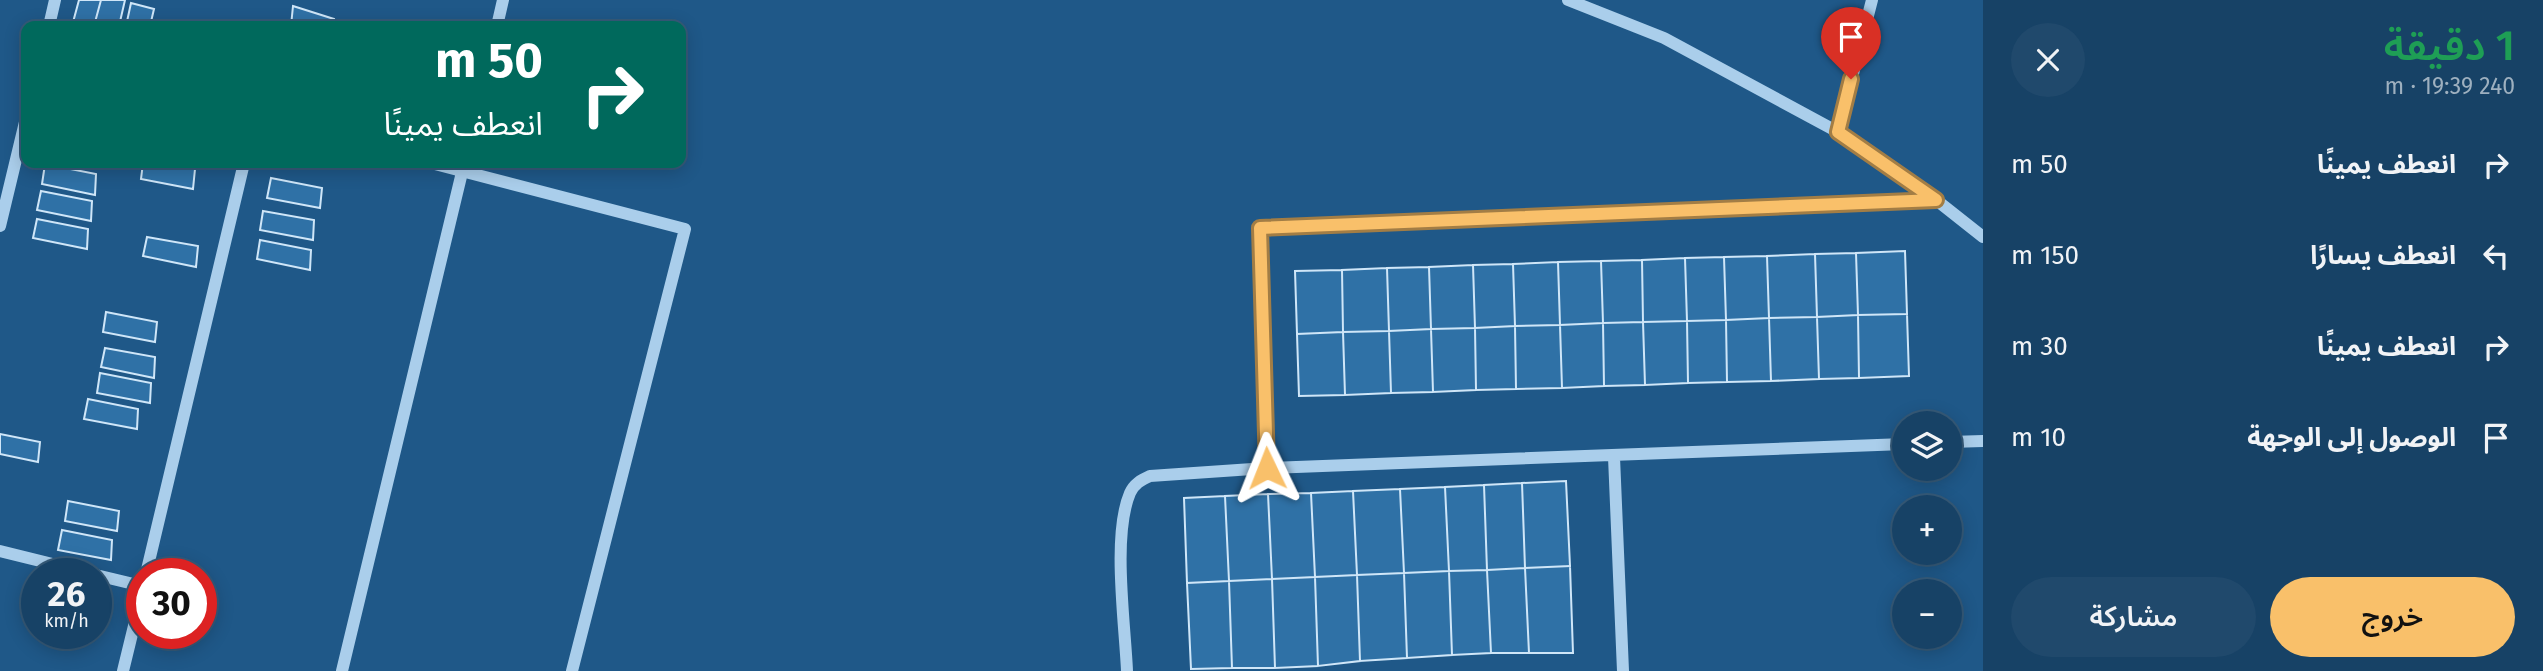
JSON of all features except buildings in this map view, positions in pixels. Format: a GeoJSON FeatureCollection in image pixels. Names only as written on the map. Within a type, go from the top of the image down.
{"type":"FeatureCollection","features":[{"type":"Feature","properties":{"kind":"street"},"geometry":{"type":"LineString","coordinates":[[50,21],[55,0]]}},
{"type":"Feature","properties":{"kind":"street"},"geometry":{"type":"LineString","coordinates":[[498,21],[503,0]]}},
{"type":"Feature","properties":{"kind":"street"},"geometry":{"type":"LineString","coordinates":[[1568,0],[1664,38],[1838,132],[1936,200],[1983,237]]}},
{"type":"Feature","properties":{"kind":"street"},"geometry":{"type":"LineString","coordinates":[[1838,132],[1872,0]]}},
{"type":"Feature","properties":{"kind":"street"},"geometry":{"type":"LineString","coordinates":[[0,226],[21,139]]}},
{"type":"Feature","properties":{"kind":"street"},"geometry":{"type":"LineString","coordinates":[[150,558],[243,168]]}},
{"type":"Feature","properties":{"kind":"street"},"geometry":{"type":"LineString","coordinates":[[342,671],[463,168]]}},
{"type":"Feature","properties":{"kind":"street"},"geometry":{"type":"LineString","coordinates":[[467,168],[685,229],[572,671]]}},
{"type":"Feature","properties":{"kind":"street"},"geometry":{"type":"LineString","coordinates":[[1267,468],[1260,228],[1936,200]]}},
{"type":"Feature","properties":{"kind":"street"},"geometry":{"type":"LineString","coordinates":[[1962,441],[1983,440]]}},
{"type":"Feature","properties":{"kind":"street"},"geometry":{"type":"LineString","coordinates":[[1127,671],[1122,566],[1124,517],[1131,492],[1138,482],[1150,476],[1267,468],[1892,445]]}},
{"type":"Feature","properties":{"kind":"street"},"geometry":{"type":"LineString","coordinates":[[1614,457],[1623,671]]}},
{"type":"Feature","properties":{"kind":"street"},"geometry":{"type":"LineString","coordinates":[[0,551],[29,558]]}},
{"type":"Feature","properties":{"kind":"street"},"geometry":{"type":"LineString","coordinates":[[123,671],[128,649]]}},
{"type":"Feature","properties":{"kind":"route"},"geometry":{"type":"LineString","coordinates":[[1267,468],[1260,228],[1936,200],[1838,132],[1851,79]]}}]}
